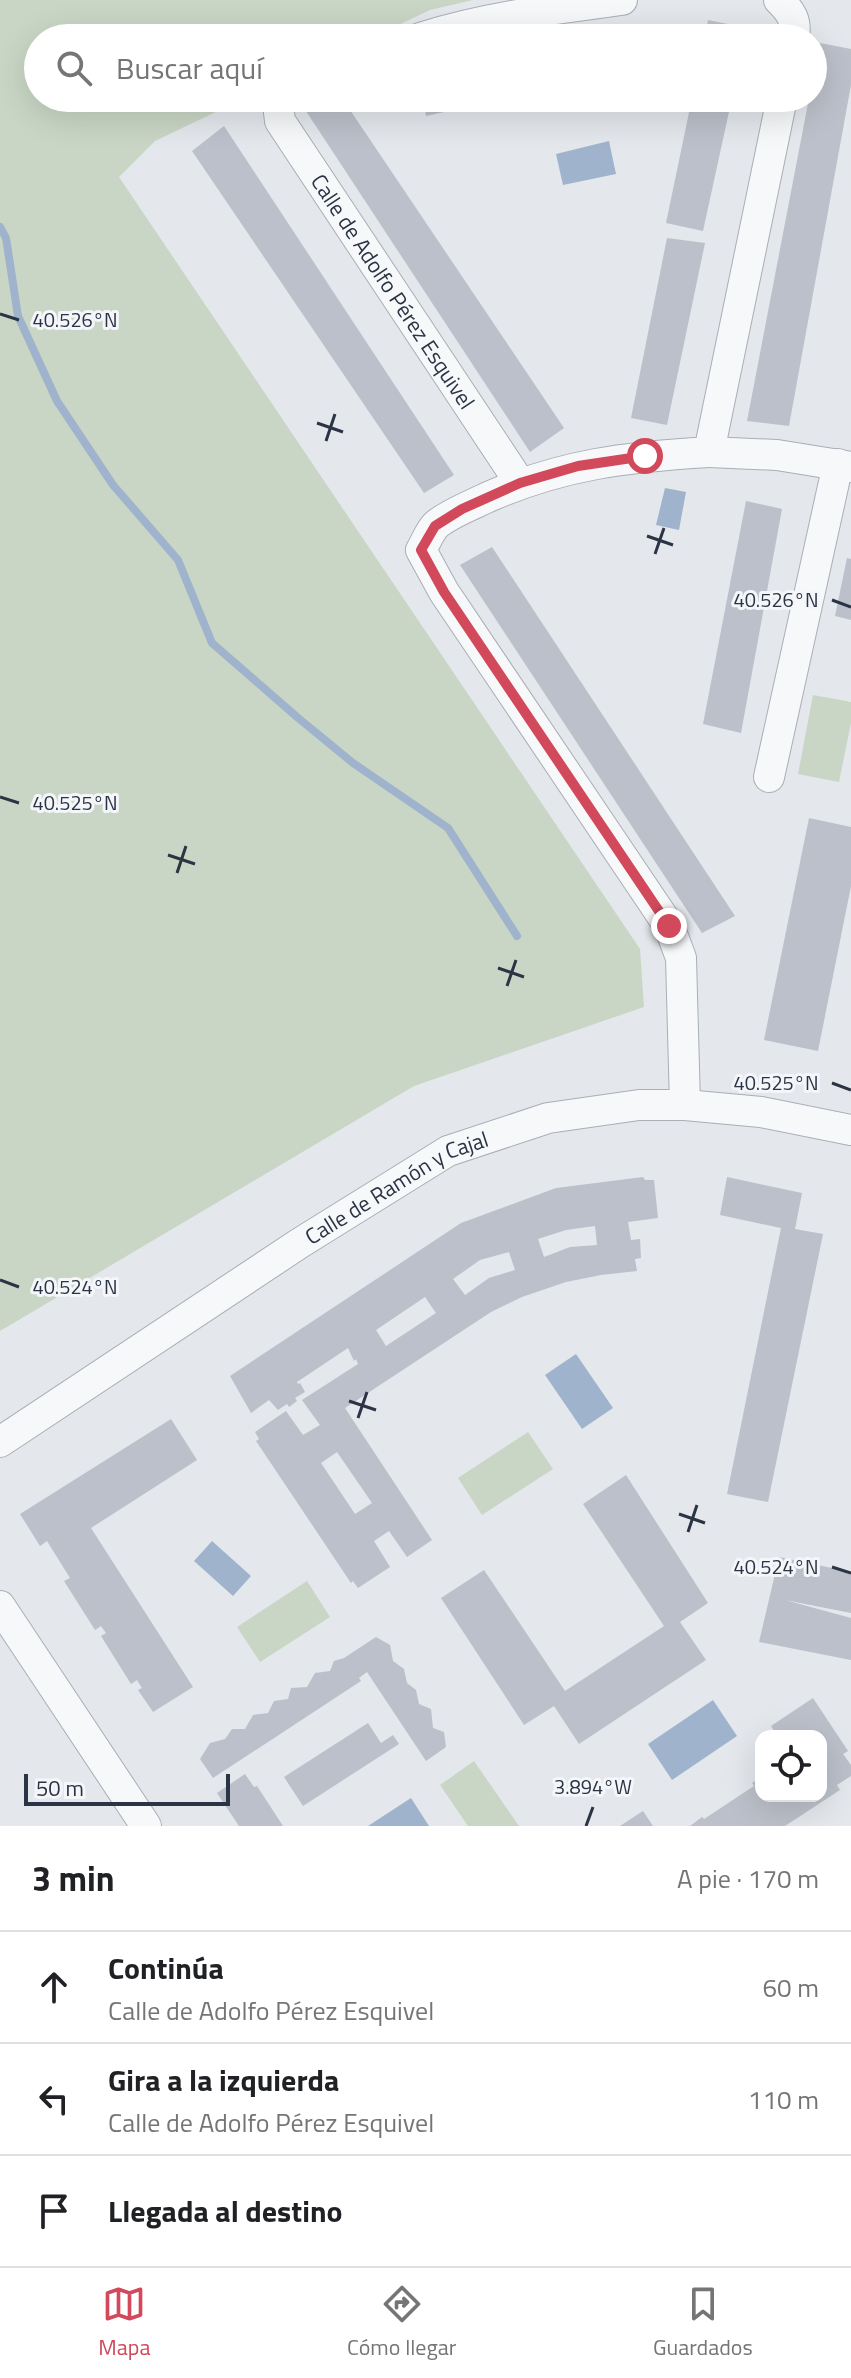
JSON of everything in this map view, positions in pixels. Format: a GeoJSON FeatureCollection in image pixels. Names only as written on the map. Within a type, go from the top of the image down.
{"type":"FeatureCollection","features":[{"type":"Feature","properties":{"kind":"street"},"geometry":{"type":"LineString","coordinates":[[473,24],[533,11],[622,0]]}},
{"type":"Feature","properties":{"kind":"street"},"geometry":{"type":"LineString","coordinates":[[779,0],[792,12],[793,24]]}},
{"type":"Feature","properties":{"kind":"street","name":"Calle de Adolfo Pérez Esquivel"},"geometry":{"type":"LineString","coordinates":[[279,112],[280,121],[520,483]]}},
{"type":"Feature","properties":{"kind":"street"},"geometry":{"type":"LineString","coordinates":[[709,452],[779,112]]}},
{"type":"Feature","properties":{"kind":"street"},"geometry":{"type":"LineString","coordinates":[[685,1105],[681,958],[669,926],[444,592],[421,550],[435,526],[462,509],[520,483],[578,466],[645,456],[709,452],[777,455],[844,465],[769,777]]}},
{"type":"Feature","properties":{"kind":"street","name":"Calle de Ramón y Cajal"},"geometry":{"type":"LineString","coordinates":[[0,1442],[300,1243],[448,1151],[548,1118],[639,1105],[685,1105],[761,1112],[851,1130]]}},
{"type":"Feature","properties":{"kind":"street"},"geometry":{"type":"LineString","coordinates":[[0,1606],[146,1826]]}},
{"type":"Feature","properties":{"kind":"green space"},"geometry":{"type":"Polygon","coordinates":[[[0,0],[473,0],[430,10],[400,24],[24,24],[24,112],[216,112],[155,141],[119,177],[640,949],[644,1007],[414,1086],[0,1331],[0,0]]]}},
{"type":"Feature","properties":{"kind":"green space"},"geometry":{"type":"Polygon","coordinates":[[[813,695],[851,702],[851,723],[839,782],[798,774],[813,695]]]}},
{"type":"Feature","properties":{"kind":"green space"},"geometry":{"type":"Polygon","coordinates":[[[528,1432],[553,1469],[482,1515],[458,1478],[528,1432]]]}},
{"type":"Feature","properties":{"kind":"green space"},"geometry":{"type":"Polygon","coordinates":[[[307,1581],[330,1617],[260,1662],[237,1627],[307,1581]]]}},
{"type":"Feature","properties":{"kind":"green space"},"geometry":{"type":"Polygon","coordinates":[[[474,1761],[519,1826],[468,1826],[440,1785],[474,1761]]]}},
{"type":"Feature","properties":{"kind":"water"},"geometry":{"type":"Polygon","coordinates":[[[609,141],[616,174],[563,185],[556,154],[609,141]]]}},
{"type":"Feature","properties":{"kind":"water"},"geometry":{"type":"Polygon","coordinates":[[[665,488],[686,492],[679,530],[656,525],[665,488]]]}},
{"type":"Feature","properties":{"kind":"water"},"geometry":{"type":"Polygon","coordinates":[[[576,1354],[613,1408],[582,1429],[545,1375],[576,1354]]]}},
{"type":"Feature","properties":{"kind":"water"},"geometry":{"type":"Polygon","coordinates":[[[212,1541],[251,1576],[233,1596],[194,1561],[212,1541]]]}},
{"type":"Feature","properties":{"kind":"water"},"geometry":{"type":"Polygon","coordinates":[[[713,1700],[737,1736],[672,1780],[648,1744],[713,1700]]]}},
{"type":"Feature","properties":{"kind":"water"},"geometry":{"type":"Polygon","coordinates":[[[411,1798],[429,1826],[368,1826],[411,1798]]]}},
{"type":"Feature","properties":{"kind":"building"},"geometry":{"type":"Polygon","coordinates":[[[708,20],[728,24],[707,24],[708,20]]]}},
{"type":"Feature","properties":{"kind":"building"},"geometry":{"type":"Polygon","coordinates":[[[827,44],[851,49],[851,85],[789,426],[747,421],[806,112],[827,112],[827,44]]]}},
{"type":"Feature","properties":{"kind":"building"},"geometry":{"type":"Polygon","coordinates":[[[307,112],[351,112],[564,428],[530,452],[307,112]]]}},
{"type":"Feature","properties":{"kind":"building"},"geometry":{"type":"Polygon","coordinates":[[[689,112],[729,112],[703,231],[666,223],[689,112]]]}},
{"type":"Feature","properties":{"kind":"building"},"geometry":{"type":"Polygon","coordinates":[[[224,126],[454,475],[424,493],[192,151],[224,126]]]}},
{"type":"Feature","properties":{"kind":"building"},"geometry":{"type":"Polygon","coordinates":[[[667,238],[705,243],[667,425],[631,418],[667,238]]]}},
{"type":"Feature","properties":{"kind":"building"},"geometry":{"type":"Polygon","coordinates":[[[746,501],[782,509],[741,733],[703,724],[746,501]]]}},
{"type":"Feature","properties":{"kind":"building"},"geometry":{"type":"Polygon","coordinates":[[[492,547],[735,916],[702,933],[460,565],[492,547]]]}},
{"type":"Feature","properties":{"kind":"building"},"geometry":{"type":"Polygon","coordinates":[[[847,558],[851,559],[851,620],[835,616],[847,558]]]}},
{"type":"Feature","properties":{"kind":"building"},"geometry":{"type":"Polygon","coordinates":[[[809,818],[851,827],[851,886],[818,1051],[764,1040],[809,818]]]}},
{"type":"Feature","properties":{"kind":"building"},"geometry":{"type":"Polygon","coordinates":[[[643,1177],[654,1180],[658,1218],[628,1222],[631,1240],[640,1239],[641,1258],[635,1259],[637,1271],[566,1282],[522,1297],[491,1312],[345,1408],[432,1540],[407,1557],[389,1531],[374,1541],[390,1567],[358,1588],[353,1581],[351,1583],[256,1441],[259,1439],[255,1432],[286,1411],[303,1435],[320,1425],[302,1400],[358,1364],[356,1359],[354,1361],[348,1348],[297,1382],[305,1392],[295,1398],[297,1401],[289,1407],[287,1404],[278,1410],[269,1400],[251,1413],[230,1376],[461,1223],[556,1188],[643,1177]],[[595,1226],[566,1230],[538,1239],[544,1257],[570,1247],[597,1245],[595,1226]],[[509,1252],[480,1260],[453,1279],[465,1295],[489,1278],[515,1270],[509,1252]],[[425,1297],[376,1330],[386,1346],[436,1313],[425,1297]],[[337,1452],[321,1463],[355,1514],[372,1503],[337,1452]]]}},
{"type":"Feature","properties":{"kind":"building"},"geometry":{"type":"Polygon","coordinates":[[[727,1177],[802,1193],[795,1229],[823,1234],[768,1502],[727,1494],[781,1228],[720,1215],[727,1177]]]}},
{"type":"Feature","properties":{"kind":"building"},"geometry":{"type":"Polygon","coordinates":[[[171,1419],[197,1460],[91,1528],[193,1687],[153,1712],[138,1690],[142,1688],[137,1680],[131,1684],[101,1636],[106,1633],[101,1626],[95,1630],[64,1581],[70,1578],[47,1541],[40,1546],[20,1514],[171,1419]]]}},
{"type":"Feature","properties":{"kind":"building"},"geometry":{"type":"Polygon","coordinates":[[[626,1475],[708,1603],[680,1622],[706,1660],[579,1744],[554,1706],[524,1725],[441,1598],[484,1570],[565,1691],[664,1626],[583,1504],[626,1475]]]}},
{"type":"Feature","properties":{"kind":"building"},"geometry":{"type":"Polygon","coordinates":[[[779,1557],[851,1572],[851,1613],[785,1600],[851,1618],[851,1660],[759,1642],[779,1557]]]}},
{"type":"Feature","properties":{"kind":"building"},"geometry":{"type":"Polygon","coordinates":[[[376,1637],[390,1645],[393,1661],[404,1669],[407,1683],[416,1690],[419,1704],[431,1709],[433,1728],[444,1732],[446,1747],[426,1761],[367,1672],[359,1678],[361,1681],[213,1778],[200,1759],[210,1743],[225,1739],[232,1729],[245,1729],[253,1715],[268,1713],[274,1701],[288,1699],[291,1688],[307,1687],[315,1673],[330,1671],[334,1661],[376,1637]]]}},
{"type":"Feature","properties":{"kind":"building"},"geometry":{"type":"Polygon","coordinates":[[[813,1698],[848,1751],[843,1754],[851,1765],[851,1776],[837,1785],[840,1790],[827,1799],[827,1730],[773,1730],[771,1726],[813,1698]]]}},
{"type":"Feature","properties":{"kind":"building"},"geometry":{"type":"Polygon","coordinates":[[[368,1723],[381,1743],[393,1735],[399,1744],[303,1806],[284,1777],[368,1723]]]}},
{"type":"Feature","properties":{"kind":"building"},"geometry":{"type":"Polygon","coordinates":[[[245,1774],[254,1787],[257,1786],[283,1826],[239,1826],[217,1793],[245,1774]]]}},
{"type":"Feature","properties":{"kind":"building"},"geometry":{"type":"Polygon","coordinates":[[[755,1781],[755,1802],[822,1802],[785,1826],[690,1826],[754,1786],[752,1783],[755,1781]]]}},
{"type":"Feature","properties":{"kind":"building"},"geometry":{"type":"Polygon","coordinates":[[[643,1811],[653,1826],[620,1826],[643,1811]]]}},
{"type":"Feature","properties":{"kind":"waterway"},"geometry":{"type":"LineString","coordinates":[[0,227],[6,238],[18,316],[57,401],[113,485],[178,560],[212,643],[353,763],[448,828],[517,936]]}},
{"type":"Feature","properties":{"kind":"route"},"geometry":{"type":"LineString","coordinates":[[645,456],[578,466],[520,483],[462,509],[435,526],[421,550],[444,592],[669,926]]}}]}
